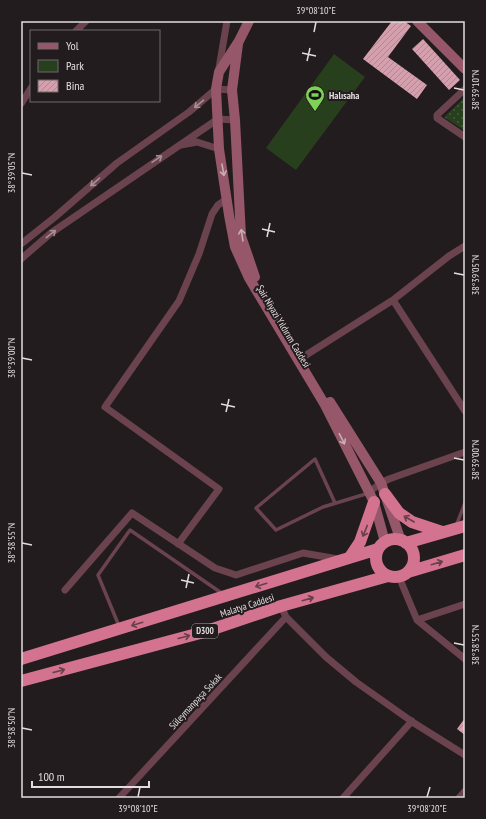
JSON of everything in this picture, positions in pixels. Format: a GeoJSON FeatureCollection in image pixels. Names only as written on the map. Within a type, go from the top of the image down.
{"type":"FeatureCollection","features":[{"type":"Feature","properties":{"kind":"highway"},"geometry":{"type":"LineString","coordinates":[[383,488],[399,513],[405,518],[412,522],[442,532]]}},
{"type":"Feature","properties":{"kind":"highway"},"geometry":{"type":"LineString","coordinates":[[346,559],[360,542],[372,497]]}},
{"type":"Feature","properties":{"kind":"highway"},"geometry":{"type":"LineString","coordinates":[[403,542],[412,551],[414,557],[412,567],[399,575],[383,573],[376,562],[376,555],[382,546],[393,540],[403,542],[460,528]]}},
{"type":"Feature","properties":{"kind":"highway","name":"Malatya Caddesi"},"geometry":{"type":"LineString","coordinates":[[21,659],[346,559],[382,546]]}},
{"type":"Feature","properties":{"kind":"highway","name":"Malatya Caddesi"},"geometry":{"type":"LineString","coordinates":[[21,681],[283,612],[465,555]]}},
{"type":"Feature","properties":{"kind":"street"},"geometry":{"type":"LineString","coordinates":[[77,30],[86,21]]}},
{"type":"Feature","properties":{"kind":"street"},"geometry":{"type":"LineString","coordinates":[[227,21],[216,89],[219,149],[235,247],[249,278],[325,405],[372,497],[382,546]]}},
{"type":"Feature","properties":{"kind":"street"},"geometry":{"type":"LineString","coordinates":[[219,72],[239,41],[249,21]]}},
{"type":"Feature","properties":{"kind":"street"},"geometry":{"type":"LineString","coordinates":[[417,21],[465,68]]}},
{"type":"Feature","properties":{"kind":"street","name":"Şair Niyazi Yıldırım Caddesi"},"geometry":{"type":"LineString","coordinates":[[239,41],[232,90],[241,236],[257,281],[383,488],[403,542]]}},
{"type":"Feature","properties":{"kind":"street"},"geometry":{"type":"LineString","coordinates":[[21,244],[55,217],[116,164],[189,112],[216,89],[232,90]]}},
{"type":"Feature","properties":{"kind":"street"},"geometry":{"type":"LineString","coordinates":[[465,89],[437,115],[437,118],[465,137]]}},
{"type":"Feature","properties":{"kind":"street"},"geometry":{"type":"LineString","coordinates":[[21,104],[30,90]]}},
{"type":"Feature","properties":{"kind":"street"},"geometry":{"type":"LineString","coordinates":[[21,259],[51,233],[218,119],[235,120]]}},
{"type":"Feature","properties":{"kind":"street"},"geometry":{"type":"LineString","coordinates":[[177,146],[197,142],[219,149]]}},
{"type":"Feature","properties":{"kind":"street"},"geometry":{"type":"LineString","coordinates":[[178,544],[219,489],[105,407],[179,301],[199,254],[212,214],[218,205],[227,199]]}},
{"type":"Feature","properties":{"kind":"street"},"geometry":{"type":"LineString","coordinates":[[302,357],[393,300],[449,256],[465,246]]}},
{"type":"Feature","properties":{"kind":"street"},"geometry":{"type":"LineString","coordinates":[[393,300],[465,411]]}},
{"type":"Feature","properties":{"kind":"street"},"geometry":{"type":"LineString","coordinates":[[372,497],[383,488],[465,452]]}},
{"type":"Feature","properties":{"kind":"street"},"geometry":{"type":"LineString","coordinates":[[65,590],[132,514],[215,568],[236,575],[303,553],[346,559]]}},
{"type":"Feature","properties":{"kind":"street"},"geometry":{"type":"LineString","coordinates":[[399,575],[417,620],[465,659]]}},
{"type":"Feature","properties":{"kind":"street"},"geometry":{"type":"LineString","coordinates":[[417,620],[465,604]]}},
{"type":"Feature","properties":{"kind":"street"},"geometry":{"type":"LineString","coordinates":[[283,612],[326,657],[356,682],[412,721],[465,755]]}},
{"type":"Feature","properties":{"kind":"street","name":"Süleymanpaşa Sokak"},"geometry":{"type":"LineString","coordinates":[[119,798],[283,612]]}},
{"type":"Feature","properties":{"kind":"street"},"geometry":{"type":"LineString","coordinates":[[343,798],[412,721]]}},
{"type":"Feature","properties":{"kind":"street"},"geometry":{"type":"LineString","coordinates":[[459,798],[465,791]]}},
{"type":"Feature","properties":{"kind":"lane"},"geometry":{"type":"LineString","coordinates":[[335,503],[315,459],[256,508],[276,530],[323,507],[335,503],[372,497]]}},
{"type":"Feature","properties":{"kind":"lane"},"geometry":{"type":"LineString","coordinates":[[460,528],[465,503]]}},
{"type":"Feature","properties":{"kind":"lane"},"geometry":{"type":"LineString","coordinates":[[120,629],[98,575],[130,530],[226,596]]}},
{"type":"Feature","properties":{"kind":"green space","name":"Halısaha"},"geometry":{"type":"Polygon","coordinates":[[[334,54],[365,77],[296,170],[266,148],[334,54]]]}},
{"type":"Feature","properties":{"kind":"green space"},"geometry":{"type":"Polygon","coordinates":[[[465,97],[465,131],[444,117],[465,97]]]}},
{"type":"Feature","properties":{"kind":"building"},"geometry":{"type":"Polygon","coordinates":[[[392,21],[404,21],[411,26],[388,57],[427,85],[417,99],[363,59],[392,21]]]}},
{"type":"Feature","properties":{"kind":"building"},"geometry":{"type":"Polygon","coordinates":[[[423,39],[460,80],[449,90],[412,49],[423,39]]]}},
{"type":"Feature","properties":{"kind":"building"},"geometry":{"type":"Polygon","coordinates":[[[465,718],[465,735],[457,729],[465,718]]]}},
{"type":"Feature","properties":{"kind":"place","name":"Halısaha"},"geometry":{"type":"Point","coordinates":[315,112]}}]}
